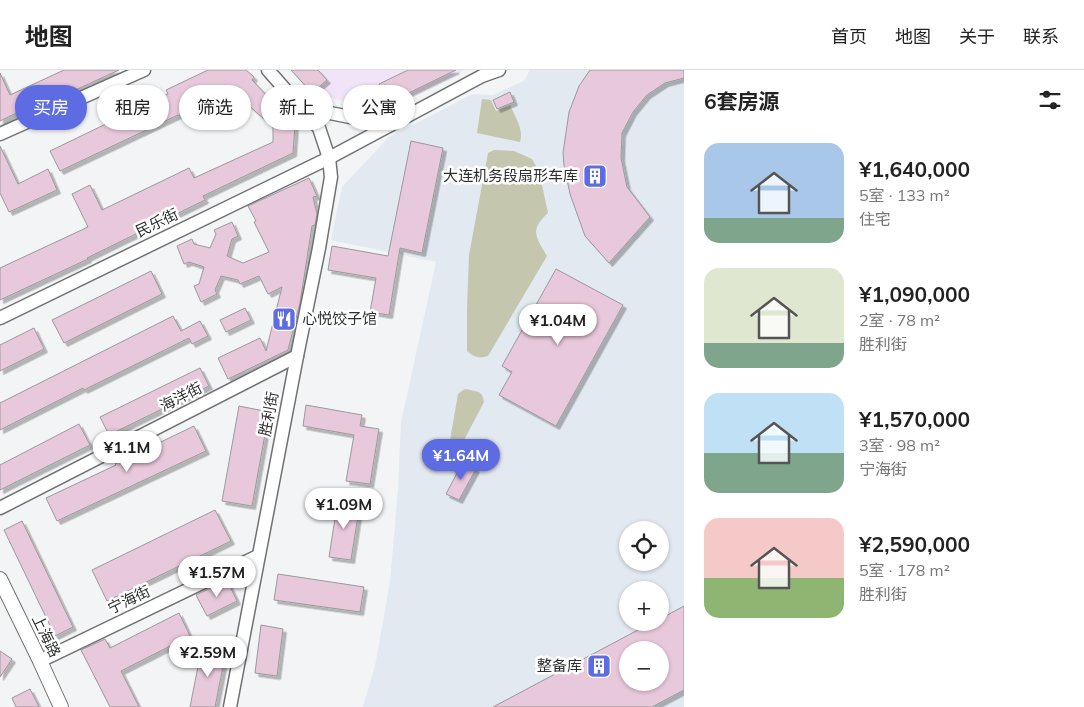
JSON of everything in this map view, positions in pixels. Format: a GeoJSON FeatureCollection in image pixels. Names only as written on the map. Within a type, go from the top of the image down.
{"type":"FeatureCollection","features":[{"type":"Feature","properties":{"kind":"main road","name":"上海路"},"geometry":{"type":"LineString","coordinates":[[0,579],[61,707]]}},
{"type":"Feature","properties":{"kind":"street"},"geometry":{"type":"LineString","coordinates":[[0,134],[144,70]]}},
{"type":"Feature","properties":{"kind":"street"},"geometry":{"type":"LineString","coordinates":[[268,70],[281,85]]}},
{"type":"Feature","properties":{"kind":"street","name":"民乐街"},"geometry":{"type":"LineString","coordinates":[[415,112],[482,76],[498,70]]}},
{"type":"Feature","properties":{"kind":"street","name":"胜利街"},"geometry":{"type":"LineString","coordinates":[[230,707],[319,248],[331,177],[329,158],[320,130]]}},
{"type":"Feature","properties":{"kind":"street","name":"民乐街"},"geometry":{"type":"LineString","coordinates":[[0,318],[329,158],[381,130]]}},
{"type":"Feature","properties":{"kind":"street","name":"海洋街"},"geometry":{"type":"LineString","coordinates":[[0,508],[297,356]]}},
{"type":"Feature","properties":{"kind":"street","name":"宁海街"},"geometry":{"type":"LineString","coordinates":[[40,661],[258,556]]}},
{"type":"Feature","properties":{"kind":"shaded area"},"geometry":{"type":"Polygon","coordinates":[[[298,70],[462,70],[415,94],[415,85],[343,85],[343,100],[333,99],[333,85],[311,85],[298,70]]]}},
{"type":"Feature","properties":{"kind":"shaded area"},"geometry":{"type":"Polygon","coordinates":[[[530,70],[684,70],[684,707],[363,707],[375,666],[390,582],[398,490],[401,423],[436,262],[331,240],[342,187],[389,137],[403,130],[415,130],[415,124],[473,94],[493,95],[524,81],[530,70]]]}},
{"type":"Feature","properties":{"kind":"green space"},"geometry":{"type":"Polygon","coordinates":[[[482,99],[491,100],[496,111],[510,105],[520,128],[520,142],[477,133],[482,99]]]}},
{"type":"Feature","properties":{"kind":"green space"},"geometry":{"type":"Polygon","coordinates":[[[494,150],[514,151],[532,159],[539,171],[548,213],[538,224],[536,234],[547,256],[488,356],[479,357],[467,351],[469,255],[488,153],[494,150]]]}},
{"type":"Feature","properties":{"kind":"green space"},"geometry":{"type":"Polygon","coordinates":[[[466,389],[479,392],[484,402],[463,442],[455,445],[450,440],[458,394],[466,389]]]}},
{"type":"Feature","properties":{"kind":"building"},"geometry":{"type":"Polygon","coordinates":[[[64,70],[119,70],[86,85],[32,85],[64,70]]]}},
{"type":"Feature","properties":{"kind":"building"},"geometry":{"type":"Polygon","coordinates":[[[208,70],[246,70],[254,77],[252,80],[261,89],[261,116],[251,108],[251,85],[179,85],[179,116],[169,119],[169,89],[208,70]]]}},
{"type":"Feature","properties":{"kind":"building"},"geometry":{"type":"Polygon","coordinates":[[[291,70],[318,70],[327,80],[321,85],[305,85],[291,70]]]}},
{"type":"Feature","properties":{"kind":"building"},"geometry":{"type":"Polygon","coordinates":[[[408,70],[456,70],[415,90],[415,85],[379,84],[408,70]]]}},
{"type":"Feature","properties":{"kind":"building","name":"大连机务段扇形车库"},"geometry":{"type":"Polygon","coordinates":[[[590,70],[684,70],[684,78],[665,83],[647,95],[633,112],[622,133],[621,158],[627,187],[650,217],[609,263],[585,236],[570,194],[564,165],[563,153],[569,112],[579,86],[590,70]]]}},
{"type":"Feature","properties":{"kind":"building"},"geometry":{"type":"Polygon","coordinates":[[[0,73],[10,95],[15,93],[15,114],[0,121],[0,73]]]}},
{"type":"Feature","properties":{"kind":"building"},"geometry":{"type":"Polygon","coordinates":[[[510,92],[514,102],[497,109],[493,100],[510,92]]]}},
{"type":"Feature","properties":{"kind":"building"},"geometry":{"type":"Polygon","coordinates":[[[97,128],[97,130],[146,130],[60,171],[50,151],[97,128]]]}},
{"type":"Feature","properties":{"kind":"building"},"geometry":{"type":"Polygon","coordinates":[[[273,130],[295,130],[293,153],[203,196],[205,200],[88,259],[0,300],[0,268],[88,227],[72,194],[90,185],[102,210],[189,168],[194,178],[273,142],[273,130]]]}},
{"type":"Feature","properties":{"kind":"building"},"geometry":{"type":"Polygon","coordinates":[[[411,141],[443,148],[422,253],[400,248],[389,315],[370,312],[376,278],[328,270],[332,246],[388,256],[411,141]]]}},
{"type":"Feature","properties":{"kind":"building"},"geometry":{"type":"Polygon","coordinates":[[[0,146],[18,184],[48,169],[57,190],[9,212],[0,193],[0,146]]]}},
{"type":"Feature","properties":{"kind":"building"},"geometry":{"type":"Polygon","coordinates":[[[309,178],[317,196],[313,197],[317,214],[315,225],[312,226],[300,303],[288,350],[228,379],[218,358],[260,338],[266,351],[282,287],[268,294],[259,276],[240,284],[238,280],[221,276],[215,290],[217,294],[201,302],[194,286],[199,284],[204,267],[189,262],[184,264],[177,246],[192,239],[194,244],[210,248],[216,234],[214,230],[232,222],[238,236],[232,239],[227,256],[243,263],[269,252],[248,206],[309,178]]]}},
{"type":"Feature","properties":{"kind":"building"},"geometry":{"type":"Polygon","coordinates":[[[556,269],[623,305],[556,426],[499,395],[512,372],[502,366],[556,269]]]}},
{"type":"Feature","properties":{"kind":"building"},"geometry":{"type":"Polygon","coordinates":[[[151,271],[162,294],[64,343],[52,320],[151,271]]]}},
{"type":"Feature","properties":{"kind":"building"},"geometry":{"type":"Polygon","coordinates":[[[245,308],[251,320],[226,332],[220,320],[245,308]]]}},
{"type":"Feature","properties":{"kind":"building"},"geometry":{"type":"Polygon","coordinates":[[[173,316],[181,331],[200,321],[208,336],[192,344],[189,338],[0,430],[0,403],[173,316]]]}},
{"type":"Feature","properties":{"kind":"building"},"geometry":{"type":"Polygon","coordinates":[[[34,328],[44,349],[0,371],[0,345],[34,328]]]}},
{"type":"Feature","properties":{"kind":"building"},"geometry":{"type":"Polygon","coordinates":[[[200,368],[209,386],[109,435],[100,417],[200,368]]]}},
{"type":"Feature","properties":{"kind":"building"},"geometry":{"type":"Polygon","coordinates":[[[306,405],[362,415],[360,426],[379,429],[370,484],[346,481],[354,435],[303,426],[306,405]]]}},
{"type":"Feature","properties":{"kind":"building"},"geometry":{"type":"Polygon","coordinates":[[[239,406],[269,412],[252,506],[222,501],[239,406]]]}},
{"type":"Feature","properties":{"kind":"building"},"geometry":{"type":"Polygon","coordinates":[[[79,424],[90,445],[0,490],[0,465],[79,424]]]}},
{"type":"Feature","properties":{"kind":"building"},"geometry":{"type":"Polygon","coordinates":[[[194,426],[206,451],[57,521],[46,498],[194,426]]]}},
{"type":"Feature","properties":{"kind":"building"},"geometry":{"type":"Polygon","coordinates":[[[463,462],[476,469],[459,500],[446,494],[463,462]]]}},
{"type":"Feature","properties":{"kind":"building"},"geometry":{"type":"Polygon","coordinates":[[[338,499],[360,503],[351,560],[329,557],[338,499]]]}},
{"type":"Feature","properties":{"kind":"building"},"geometry":{"type":"Polygon","coordinates":[[[215,510],[231,541],[107,601],[92,570],[215,510]]]}},
{"type":"Feature","properties":{"kind":"building"},"geometry":{"type":"Polygon","coordinates":[[[22,521],[73,627],[55,636],[4,530],[22,521]]]}},
{"type":"Feature","properties":{"kind":"building"},"geometry":{"type":"Polygon","coordinates":[[[278,574],[364,587],[360,612],[274,600],[278,574]]]}},
{"type":"Feature","properties":{"kind":"building"},"geometry":{"type":"Polygon","coordinates":[[[227,580],[237,601],[207,616],[196,595],[227,580]]]}},
{"type":"Feature","properties":{"kind":"building","name":"整备库"},"geometry":{"type":"Polygon","coordinates":[[[684,606],[684,690],[652,707],[493,707],[636,631],[669,631],[669,614],[684,606]]]}},
{"type":"Feature","properties":{"kind":"building"},"geometry":{"type":"Polygon","coordinates":[[[179,613],[190,636],[121,671],[139,707],[110,707],[81,650],[105,639],[110,648],[179,613]]]}},
{"type":"Feature","properties":{"kind":"building"},"geometry":{"type":"Polygon","coordinates":[[[261,625],[283,629],[277,676],[255,673],[261,625]]]}},
{"type":"Feature","properties":{"kind":"building"},"geometry":{"type":"Polygon","coordinates":[[[202,646],[226,651],[215,707],[190,707],[202,646]]]}},
{"type":"Feature","properties":{"kind":"building"},"geometry":{"type":"Polygon","coordinates":[[[0,651],[12,659],[0,677],[0,651]]]}},
{"type":"Feature","properties":{"kind":"building"},"geometry":{"type":"Polygon","coordinates":[[[30,689],[39,707],[16,707],[12,698],[30,689]]]}},
{"type":"Feature","properties":{"kind":"place","name":"大连机务段扇形车库"},"geometry":{"type":"Point","coordinates":[595,176]}},
{"type":"Feature","properties":{"kind":"place","name":"心悦饺子馆"},"geometry":{"type":"Point","coordinates":[284,319]}},
{"type":"Feature","properties":{"kind":"place","name":"整备库"},"geometry":{"type":"Point","coordinates":[599,666]}}]}
